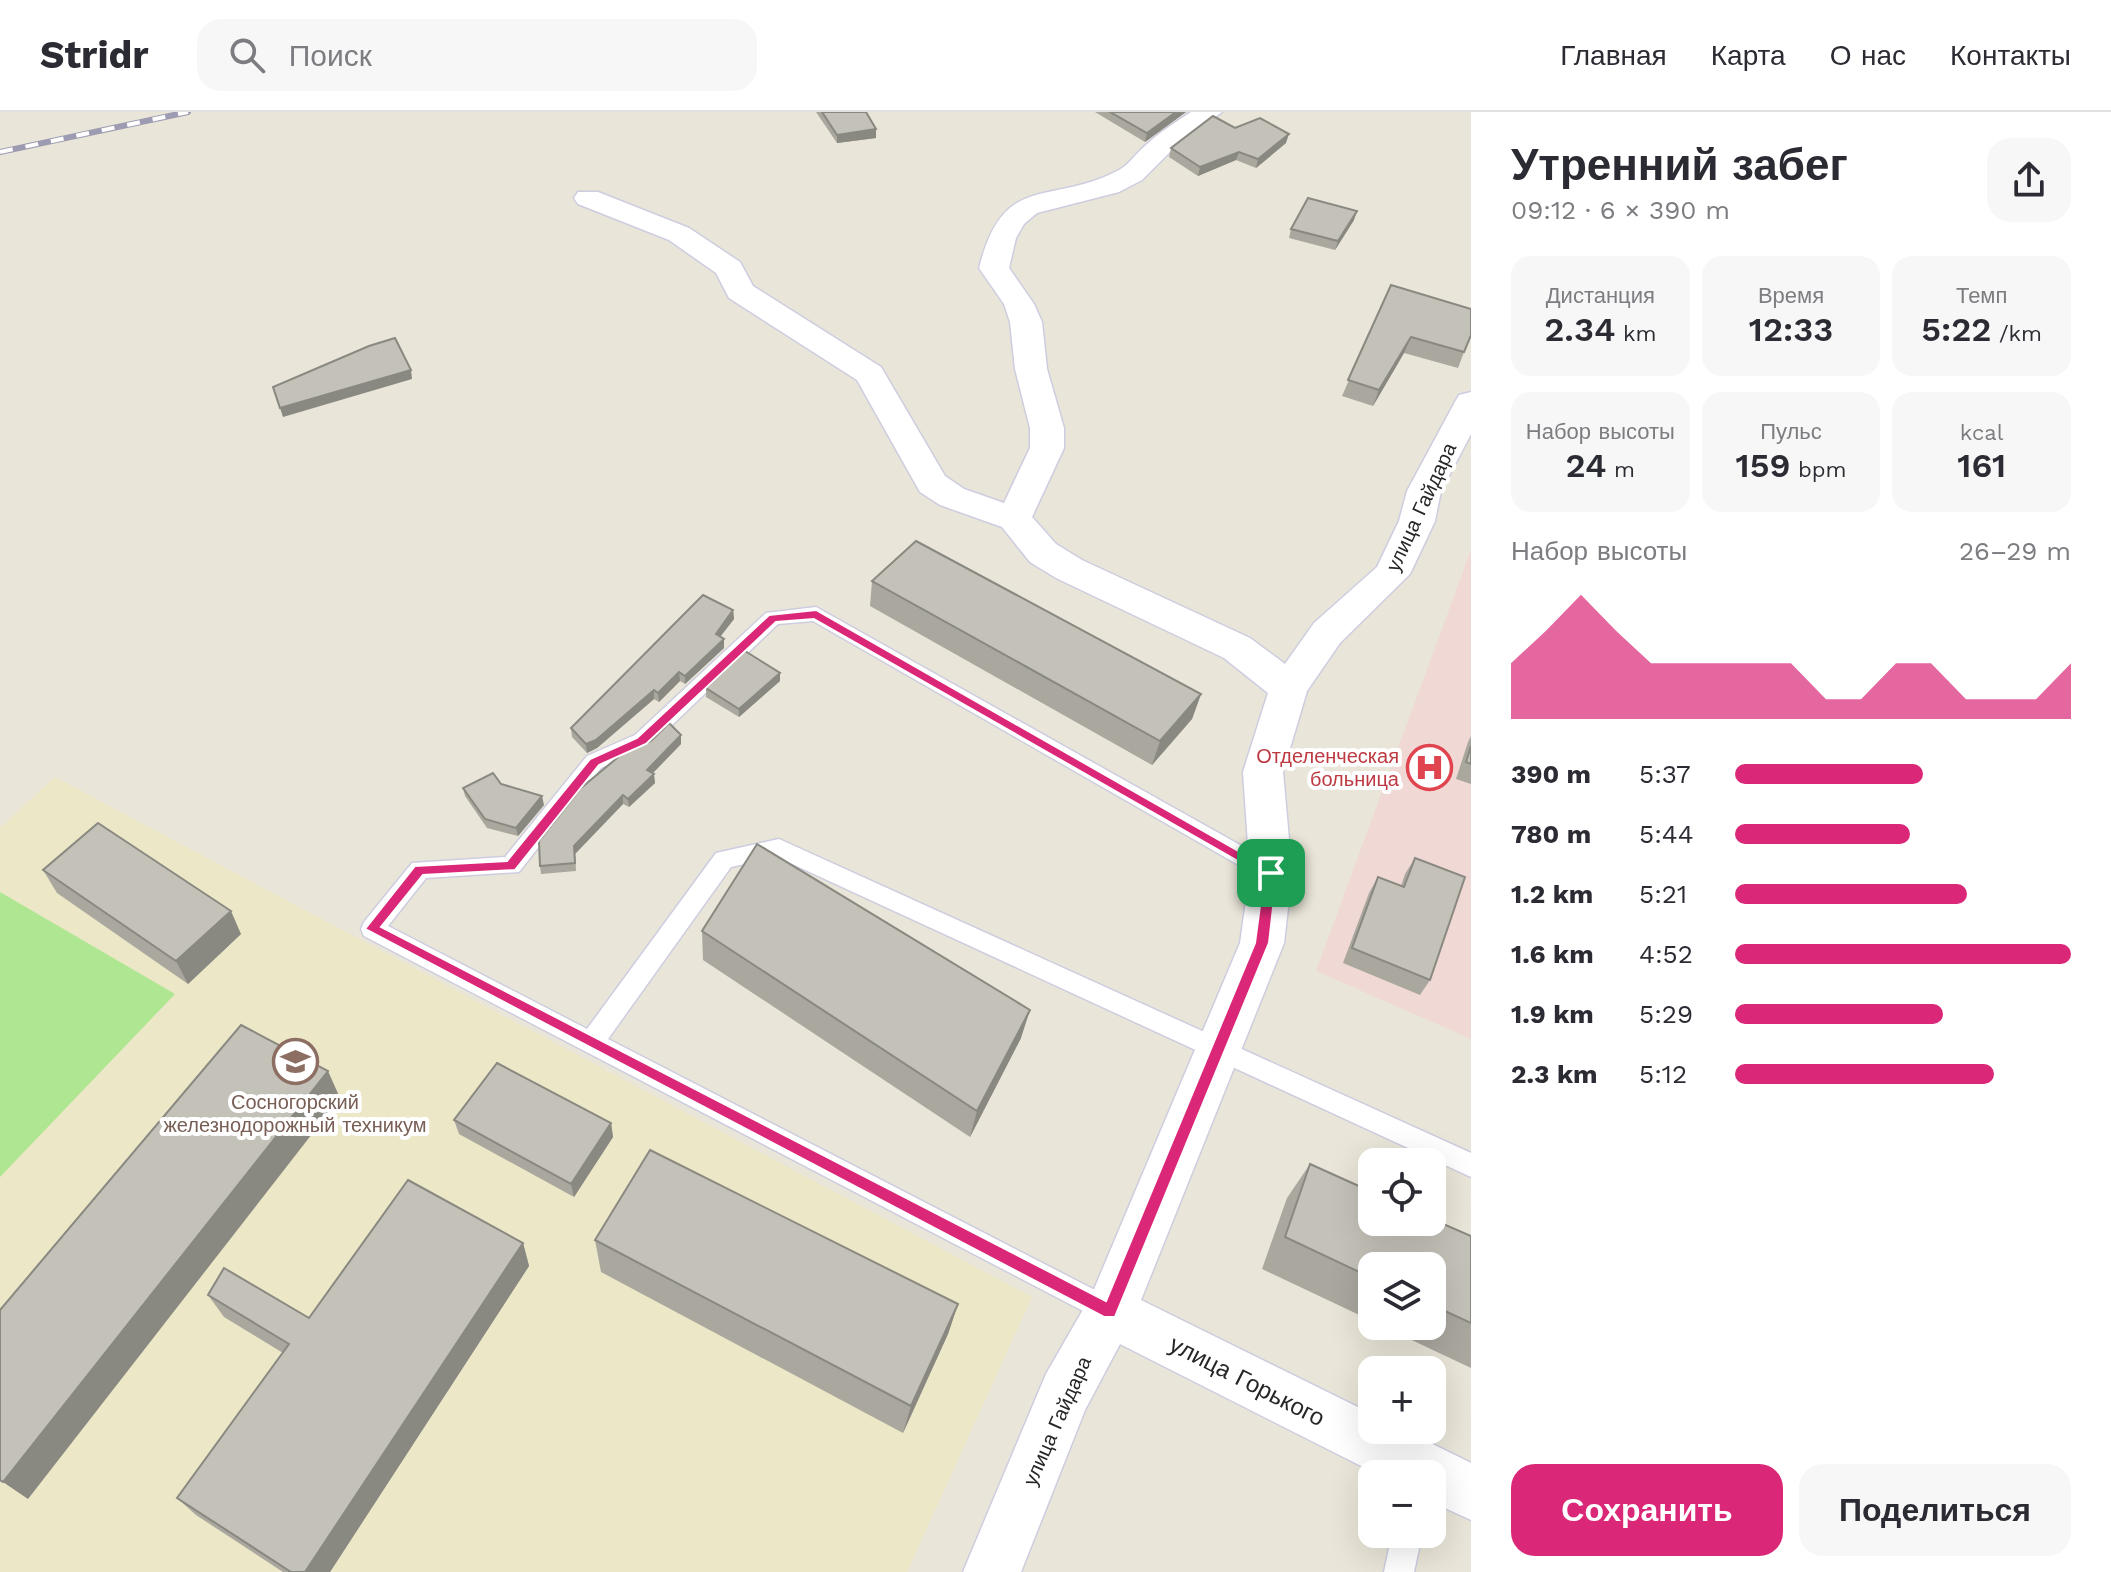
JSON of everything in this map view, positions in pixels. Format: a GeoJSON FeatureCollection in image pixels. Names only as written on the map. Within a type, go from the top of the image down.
{"type":"FeatureCollection","features":[{"type":"Feature","properties":{"kind":"street"},"geometry":{"type":"LineString","coordinates":[[1014,519],[1047,448],[1047,428],[1031,369],[1026,322],[1019,304],[994,268],[1007,221],[1023,206],[1074,197],[1132,174],[1156,151],[1209,112]]}},
{"type":"Feature","properties":{"kind":"street"},"geometry":{"type":"LineString","coordinates":[[588,198],[679,234],[729,268],[740,291],[870,374],[932,484],[952,497],[1014,519],[1043,553],[1069,569],[1237,648],[1289,688]]}},
{"type":"Feature","properties":{"kind":"street","name":"улица Гайдара"},"geometry":{"type":"LineString","coordinates":[[992,1572],[1065,1393],[1110,1312],[1262,943],[1271,873],[1263,772],[1289,688],[1327,633],[1392,574],[1417,521],[1424,491],[1471,402]]}},
{"type":"Feature","properties":{"kind":"street","name":"улица Горького"},"geometry":{"type":"LineString","coordinates":[[1110,1312],[1399,1460]]}},
{"type":"Feature","properties":{"kind":"street","name":"улица Горького"},"geometry":{"type":"LineString","coordinates":[[1446,1482],[1471,1492]]}},
{"type":"Feature","properties":{"kind":"lane"},"geometry":{"type":"LineString","coordinates":[[1110,1312],[372,929],[420,869],[511,866],[594,762],[642,741],[773,618],[816,614],[1271,873]]}},
{"type":"Feature","properties":{"kind":"lane"},"geometry":{"type":"LineString","coordinates":[[591,1043],[724,859],[779,848],[1471,1165]]}},
{"type":"Feature","properties":{"kind":"lane"},"geometry":{"type":"LineString","coordinates":[[1399,1572],[1404,1548]]}},
{"type":"Feature","properties":{"kind":"shaded area","name":"Отделенческая больница"},"geometry":{"type":"Polygon","coordinates":[[[1471,550],[1471,1039],[1316,971],[1471,550]]]}},
{"type":"Feature","properties":{"kind":"shaded area","name":"Сосногорский железнодорожный техникум"},"geometry":{"type":"Polygon","coordinates":[[[55,777],[1032,1297],[907,1572],[0,1572],[0,828],[55,777]]]}},
{"type":"Feature","properties":{"kind":"green space"},"geometry":{"type":"Polygon","coordinates":[[[0,892],[175,994],[0,1177],[0,892]]]}},
{"type":"Feature","properties":{"kind":"building"},"geometry":{"type":"Polygon","coordinates":[[[822,112],[866,112],[876,129],[837,135],[822,112]]]}},
{"type":"Feature","properties":{"kind":"building"},"geometry":{"type":"Polygon","coordinates":[[[1110,112],[1176,112],[1147,133],[1110,112]]]}},
{"type":"Feature","properties":{"kind":"building"},"geometry":{"type":"Polygon","coordinates":[[[1213,116],[1235,128],[1260,118],[1289,134],[1258,159],[1239,152],[1200,167],[1171,148],[1213,116]]]}},
{"type":"Feature","properties":{"kind":"building"},"geometry":{"type":"Polygon","coordinates":[[[1308,198],[1357,211],[1338,241],[1291,229],[1308,198]]]}},
{"type":"Feature","properties":{"kind":"building"},"geometry":{"type":"Polygon","coordinates":[[[1391,285],[1471,309],[1471,335],[1464,352],[1411,337],[1379,390],[1348,380],[1391,285]]]}},
{"type":"Feature","properties":{"kind":"building"},"geometry":{"type":"Polygon","coordinates":[[[395,338],[411,370],[280,408],[273,387],[395,338]]]}},
{"type":"Feature","properties":{"kind":"building"},"geometry":{"type":"Polygon","coordinates":[[[916,541],[1201,694],[1160,741],[872,581],[916,541]]]}},
{"type":"Feature","properties":{"kind":"building"},"geometry":{"type":"Polygon","coordinates":[[[703,595],[733,610],[716,634],[724,639],[685,676],[679,672],[658,693],[654,690],[596,740],[586,744],[571,728],[703,595]]]}},
{"type":"Feature","properties":{"kind":"building"},"geometry":{"type":"Polygon","coordinates":[[[745,651],[780,673],[739,709],[706,688],[745,651]]]}},
{"type":"Feature","properties":{"kind":"building"},"geometry":{"type":"Polygon","coordinates":[[[669,723],[681,735],[647,770],[654,774],[628,799],[623,795],[574,846],[575,863],[540,866],[539,841],[581,788],[623,753],[651,741],[669,723]]]}},
{"type":"Feature","properties":{"kind":"building"},"geometry":{"type":"Polygon","coordinates":[[[1471,746],[1471,764],[1466,762],[1471,746]]]}},
{"type":"Feature","properties":{"kind":"building"},"geometry":{"type":"Polygon","coordinates":[[[493,773],[501,784],[542,796],[516,828],[485,819],[463,788],[493,773]]]}},
{"type":"Feature","properties":{"kind":"building"},"geometry":{"type":"Polygon","coordinates":[[[98,823],[231,911],[176,961],[43,870],[98,823]]]}},
{"type":"Feature","properties":{"kind":"building"},"geometry":{"type":"Polygon","coordinates":[[[757,844],[1030,1010],[977,1111],[702,931],[757,844]]]}},
{"type":"Feature","properties":{"kind":"building"},"geometry":{"type":"Polygon","coordinates":[[[1415,858],[1465,877],[1430,980],[1352,948],[1378,877],[1404,887],[1415,858]]]}},
{"type":"Feature","properties":{"kind":"building"},"geometry":{"type":"Polygon","coordinates":[[[241,1025],[328,1071],[3,1482],[0,1480],[0,1310],[241,1025]]]}},
{"type":"Feature","properties":{"kind":"building"},"geometry":{"type":"Polygon","coordinates":[[[497,1063],[611,1123],[571,1184],[454,1120],[497,1063]]]}},
{"type":"Feature","properties":{"kind":"building"},"geometry":{"type":"Polygon","coordinates":[[[650,1150],[958,1304],[911,1406],[595,1240],[650,1150]]]}},
{"type":"Feature","properties":{"kind":"building"},"geometry":{"type":"Polygon","coordinates":[[[1310,1164],[1358,1186],[1358,1236],[1446,1236],[1446,1225],[1471,1236],[1471,1323],[1446,1311],[1446,1252],[1358,1252],[1358,1271],[1285,1237],[1310,1164]]]}},
{"type":"Feature","properties":{"kind":"building"},"geometry":{"type":"Polygon","coordinates":[[[408,1180],[523,1243],[305,1572],[291,1572],[177,1498],[289,1344],[208,1295],[224,1268],[309,1318],[408,1180]]]}},
{"type":"Feature","properties":{"kind":"railway"},"geometry":{"type":"LineString","coordinates":[[0,152],[188,112]]}},
{"type":"Feature","properties":{"kind":"place","name":"Отделенческая больница"},"geometry":{"type":"Point","coordinates":[1430,768]}},
{"type":"Feature","properties":{"kind":"place","name":"Сосногорский железнодорожный техникум"},"geometry":{"type":"Point","coordinates":[295,1062]}},
{"type":"Feature","properties":{"kind":"route"},"geometry":{"type":"LineString","coordinates":[[816,614],[1271,873],[1262,943],[1110,1312],[372,929],[420,869],[511,866],[594,762],[642,741],[773,618],[816,614]]}}]}
